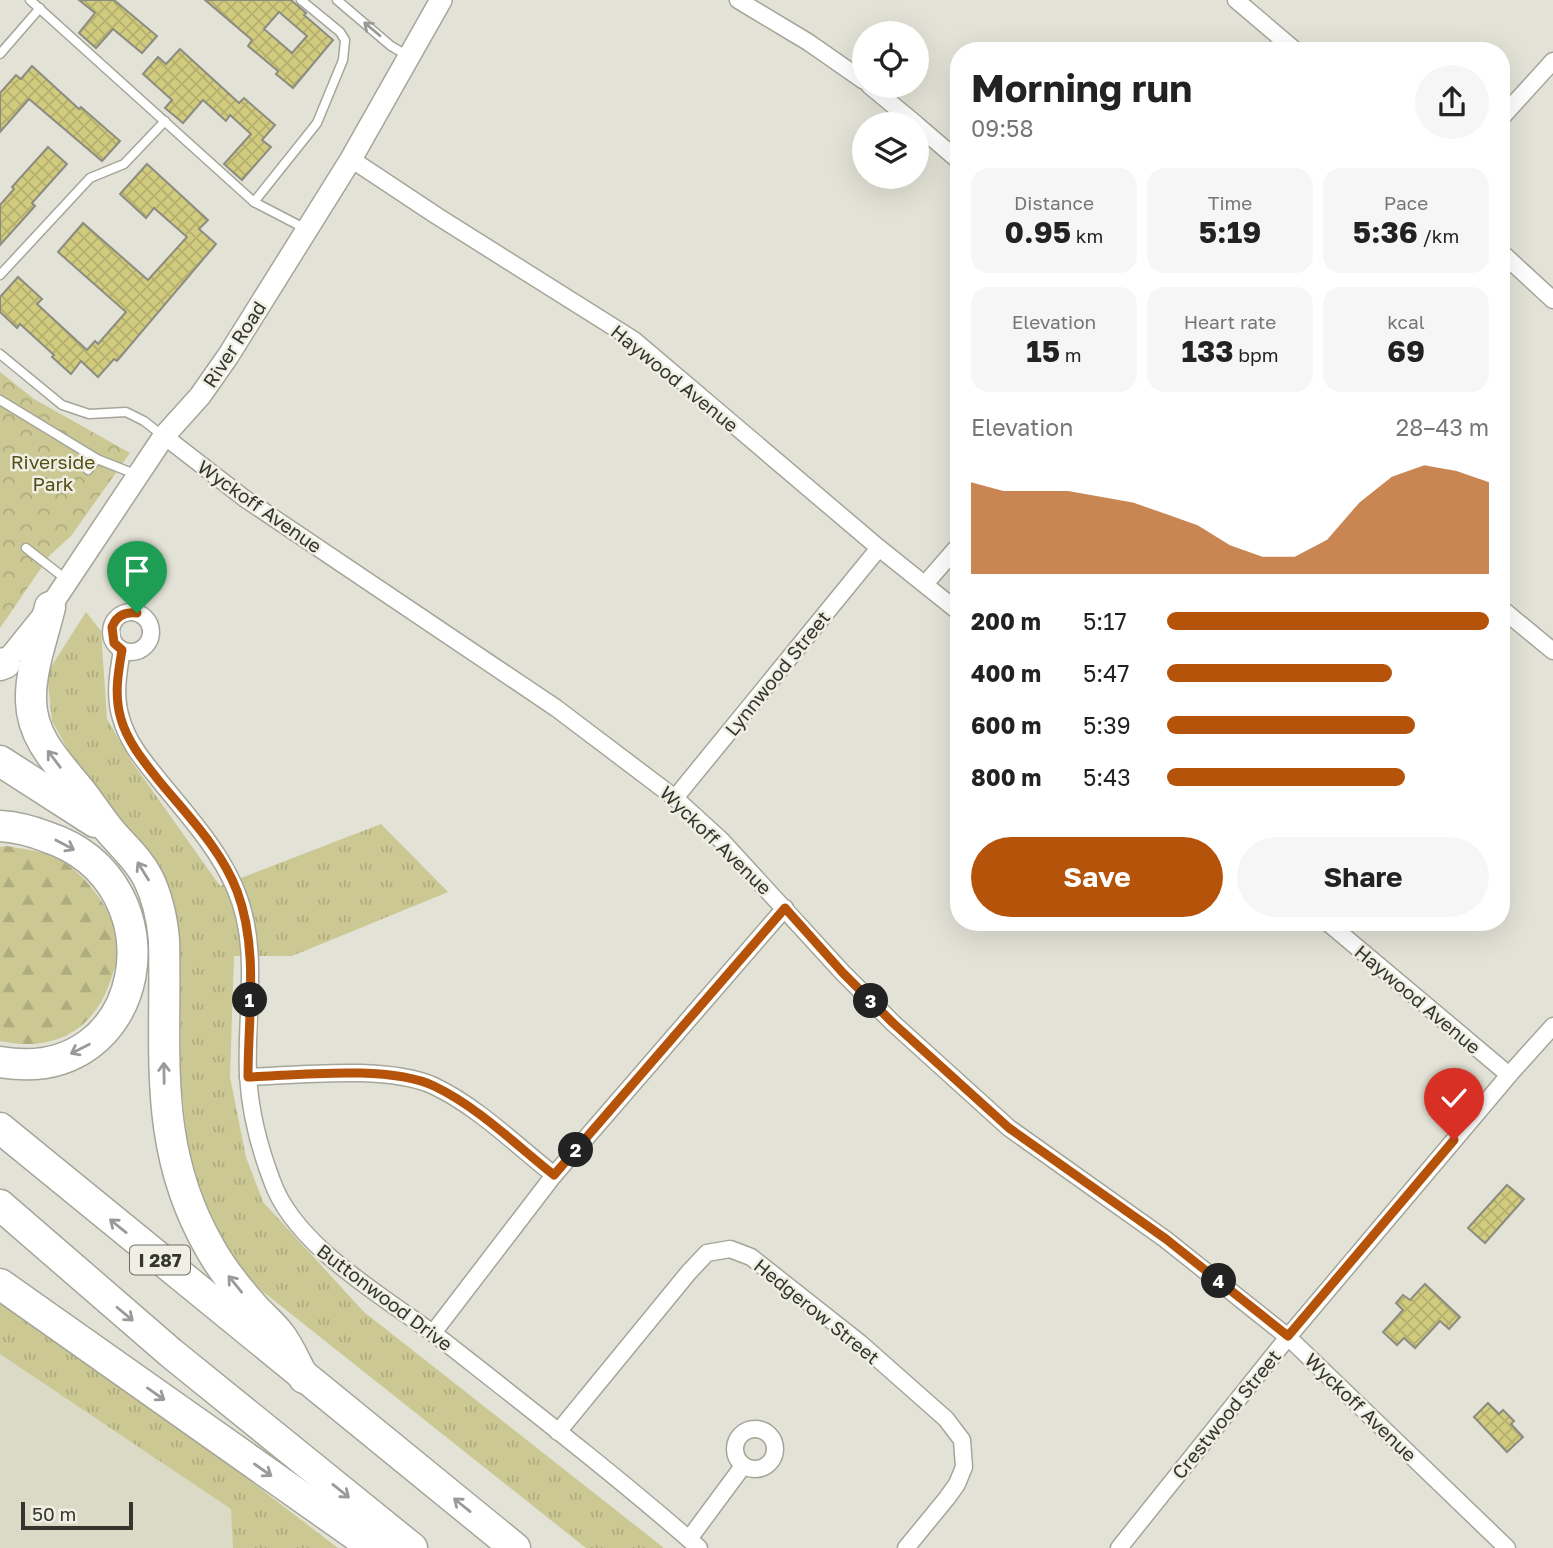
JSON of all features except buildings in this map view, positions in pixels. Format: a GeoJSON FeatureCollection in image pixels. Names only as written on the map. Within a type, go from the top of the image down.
{"type":"FeatureCollection","features":[{"type":"Feature","properties":{"kind":"highway"},"geometry":{"type":"LineString","coordinates":[[50,607],[32,681],[30,702],[34,722],[50,755],[147,876],[162,917],[165,1099],[174,1163],[183,1191],[226,1273],[280,1335],[304,1377]]}},
{"type":"Feature","properties":{"kind":"highway"},"geometry":{"type":"LineString","coordinates":[[0,761],[111,832]]}},
{"type":"Feature","properties":{"kind":"highway"},"geometry":{"type":"LineString","coordinates":[[0,826],[59,841],[80,853],[100,870],[115,888],[127,911],[134,953],[126,996],[115,1018],[88,1046],[41,1064],[16,1065],[0,1062]]}},
{"type":"Feature","properties":{"kind":"highway","name":"I 287"},"geometry":{"type":"LineString","coordinates":[[0,1128],[516,1548]]}},
{"type":"Feature","properties":{"kind":"highway"},"geometry":{"type":"LineString","coordinates":[[0,1205],[171,1353],[412,1548]]}},
{"type":"Feature","properties":{"kind":"highway"},"geometry":{"type":"LineString","coordinates":[[0,1284],[374,1548]]}},
{"type":"Feature","properties":{"kind":"street","name":"River Road"},"geometry":{"type":"LineString","coordinates":[[2,666],[50,607],[164,436],[200,396],[229,356],[351,159],[441,0]]}},
{"type":"Feature","properties":{"kind":"street"},"geometry":{"type":"LineString","coordinates":[[738,0],[808,42],[852,73]]}},
{"type":"Feature","properties":{"kind":"street"},"geometry":{"type":"LineString","coordinates":[[1236,0],[1285,42]]}},
{"type":"Feature","properties":{"kind":"street"},"geometry":{"type":"LineString","coordinates":[[1510,108],[1553,61]]}},
{"type":"Feature","properties":{"kind":"street"},"geometry":{"type":"LineString","coordinates":[[884,98],[901,112]]}},
{"type":"Feature","properties":{"kind":"street"},"geometry":{"type":"LineString","coordinates":[[929,136],[950,153]]}},
{"type":"Feature","properties":{"kind":"street","name":"Haywood Avenue"},"geometry":{"type":"LineString","coordinates":[[351,159],[634,340],[925,584]]}},
{"type":"Feature","properties":{"kind":"street"},"geometry":{"type":"LineString","coordinates":[[1510,260],[1553,300]]}},
{"type":"Feature","properties":{"kind":"street","name":"Wyckoff Avenue"},"geometry":{"type":"LineString","coordinates":[[164,436],[244,498],[556,708],[675,798],[721,840],[884,1014],[1009,1128],[1166,1239],[1288,1336],[1507,1548]]}},
{"type":"Feature","properties":{"kind":"street","name":"Lynnwood Street"},"geometry":{"type":"LineString","coordinates":[[675,798],[880,548]]}},
{"type":"Feature","properties":{"kind":"street"},"geometry":{"type":"LineString","coordinates":[[950,555],[925,584],[950,605]]}},
{"type":"Feature","properties":{"kind":"street"},"geometry":{"type":"LineString","coordinates":[[1510,616],[1553,651]]}},
{"type":"Feature","properties":{"kind":"street","name":"Buttonwood Drive"},"geometry":{"type":"LineString","coordinates":[[122,650],[117,675],[117,700],[129,739],[204,835],[223,862],[237,890],[246,920],[250,957],[248,1077],[256,1132],[273,1185],[295,1223],[322,1251],[433,1333],[694,1544]]}},
{"type":"Feature","properties":{"kind":"street"},"geometry":{"type":"LineString","coordinates":[[433,1333],[554,1175],[785,908]]}},
{"type":"Feature","properties":{"kind":"street","name":"Haywood Avenue"},"geometry":{"type":"LineString","coordinates":[[1338,931],[1509,1075]]}},
{"type":"Feature","properties":{"kind":"street","name":"Crestwood Street"},"geometry":{"type":"LineString","coordinates":[[1119,1548],[1288,1336],[1553,1026]]}},
{"type":"Feature","properties":{"kind":"street"},"geometry":{"type":"LineString","coordinates":[[248,1077],[375,1074],[407,1078],[432,1085],[462,1102],[554,1175]]}},
{"type":"Feature","properties":{"kind":"street","name":"Hedgerow Street"},"geometry":{"type":"LineString","coordinates":[[558,1432],[689,1272],[707,1253],[730,1249],[751,1258],[860,1343],[946,1419],[962,1440],[964,1467],[957,1484],[906,1548]]}},
{"type":"Feature","properties":{"kind":"street"},"geometry":{"type":"LineString","coordinates":[[694,1544],[743,1465]]}},
{"type":"Feature","properties":{"kind":"lane"},"geometry":{"type":"LineString","coordinates":[[30,0],[254,201],[306,229]]}},
{"type":"Feature","properties":{"kind":"lane"},"geometry":{"type":"LineString","coordinates":[[254,201],[317,123],[342,60],[345,40],[340,32],[301,0]]}},
{"type":"Feature","properties":{"kind":"lane"},"geometry":{"type":"LineString","coordinates":[[337,0],[391,46],[408,56]]}},
{"type":"Feature","properties":{"kind":"lane"},"geometry":{"type":"LineString","coordinates":[[0,54],[40,8]]}},
{"type":"Feature","properties":{"kind":"lane"},"geometry":{"type":"LineString","coordinates":[[0,275],[90,178],[124,164],[165,121]]}},
{"type":"Feature","properties":{"kind":"lane"},"geometry":{"type":"LineString","coordinates":[[0,354],[62,405],[89,414],[126,412],[164,436]]}},
{"type":"Feature","properties":{"kind":"lane"},"geometry":{"type":"LineString","coordinates":[[0,401],[97,459],[138,475]]}},
{"type":"Feature","properties":{"kind":"lane"},"geometry":{"type":"LineString","coordinates":[[88,470],[97,459]]}},
{"type":"Feature","properties":{"kind":"lane"},"geometry":{"type":"LineString","coordinates":[[26,548],[67,580]]}},
{"type":"Feature","properties":{"kind":"shaded area"},"geometry":{"type":"Polygon","coordinates":[[[0,1354],[232,1509],[233,1548],[0,1548],[0,1354]]]}},
{"type":"Feature","properties":{"kind":"green space","name":"Riverside Park"},"geometry":{"type":"Polygon","coordinates":[[[0,372],[34,399],[130,453],[71,536],[50,555],[0,628],[0,372]]]}},
{"type":"Feature","properties":{"kind":"green space"},"geometry":{"type":"Polygon","coordinates":[[[86,612],[101,631],[107,719],[132,762],[220,886],[381,824],[448,892],[292,956],[234,956],[230,1077],[246,1157],[263,1202],[364,1312],[664,1548],[586,1548],[251,1282],[219,1237],[191,1175],[181,1083],[180,986],[174,912],[147,849],[80,771],[52,721],[47,673],[86,612]]]}},
{"type":"Feature","properties":{"kind":"green space"},"geometry":{"type":"Polygon","coordinates":[[[0,847],[50,855],[74,870],[106,908],[118,937],[117,960],[105,995],[95,1011],[70,1033],[38,1044],[0,1041],[0,847]]]}},
{"type":"Feature","properties":{"kind":"green space"},"geometry":{"type":"Polygon","coordinates":[[[0,1302],[173,1422],[338,1548],[233,1548],[231,1509],[0,1354],[0,1302]]]}},
{"type":"Feature","properties":{"kind":"route"},"geometry":{"type":"LineString","coordinates":[[137,613],[128,612],[121,615],[112,627],[114,643],[122,650],[117,675],[117,700],[121,719],[129,739],[204,835],[223,862],[237,890],[250,946],[248,1077],[375,1074],[407,1078],[432,1085],[462,1102],[554,1175],[785,908],[843,973],[893,1023],[1009,1128],[1166,1239],[1288,1336],[1454,1140]]}}]}
